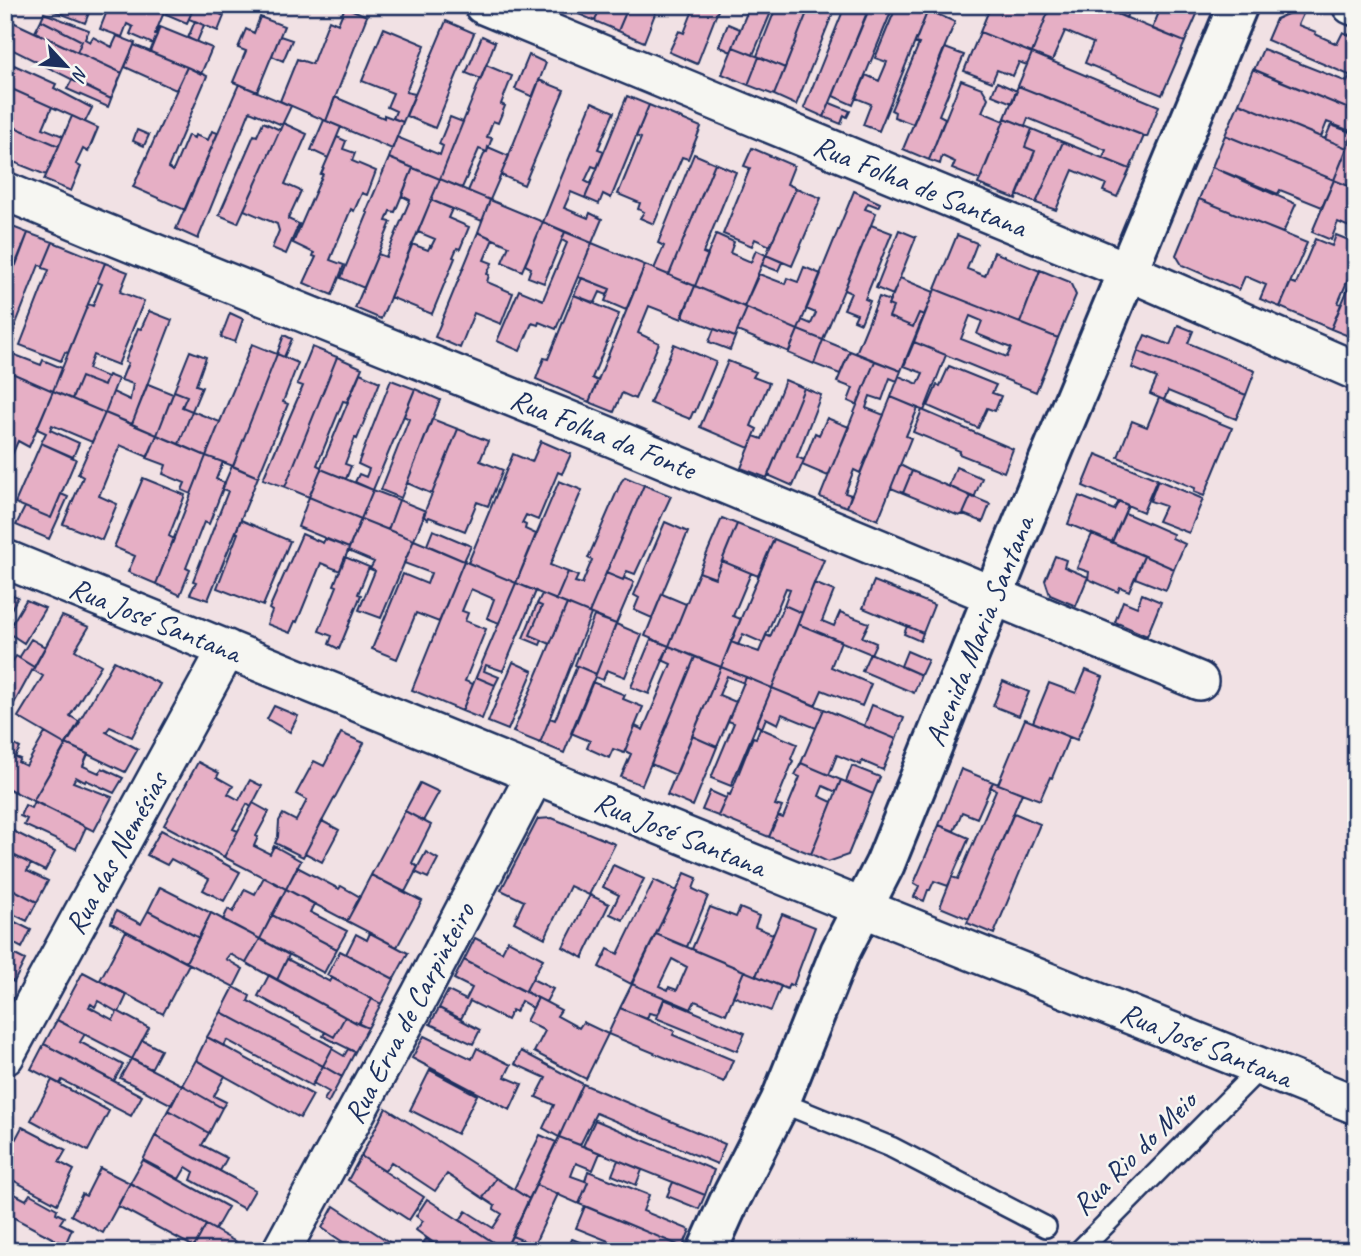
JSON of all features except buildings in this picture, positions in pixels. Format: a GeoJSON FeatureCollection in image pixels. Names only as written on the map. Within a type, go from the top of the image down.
{"type":"FeatureCollection","features":[{"type":"Feature","properties":{"kind":"street","name":"Rua Folha de Santana"},"geometry":{"type":"LineString","coordinates":[[483,5],[1127,271],[1356,371]]}},
{"type":"Feature","properties":{"kind":"street","name":"Avenida Maria Santana"},"geometry":{"type":"LineString","coordinates":[[707,1251],[780,1102],[840,952],[885,864],[1238,5]]}},
{"type":"Feature","properties":{"kind":"street","name":"Rua Folha da Fonte"},"geometry":{"type":"LineString","coordinates":[[5,191],[601,433],[1199,681]]}},
{"type":"Feature","properties":{"kind":"street","name":"Rua José Santana"},"geometry":{"type":"LineString","coordinates":[[5,559],[1356,1105]]}},
{"type":"Feature","properties":{"kind":"street","name":"Rua das Nemésias"},"geometry":{"type":"LineString","coordinates":[[5,1056],[227,649]]}},
{"type":"Feature","properties":{"kind":"street","name":"Rua Erva de Carpinteiro"},"geometry":{"type":"LineString","coordinates":[[281,1251],[420,995],[535,775]]}},
{"type":"Feature","properties":{"kind":"lane","name":"Rua Rio do Meio"},"geometry":{"type":"LineString","coordinates":[[1079,1251],[1261,1067]]}},
{"type":"Feature","properties":{"kind":"lane"},"geometry":{"type":"LineString","coordinates":[[780,1102],[891,1147],[1046,1227]]}}]}
